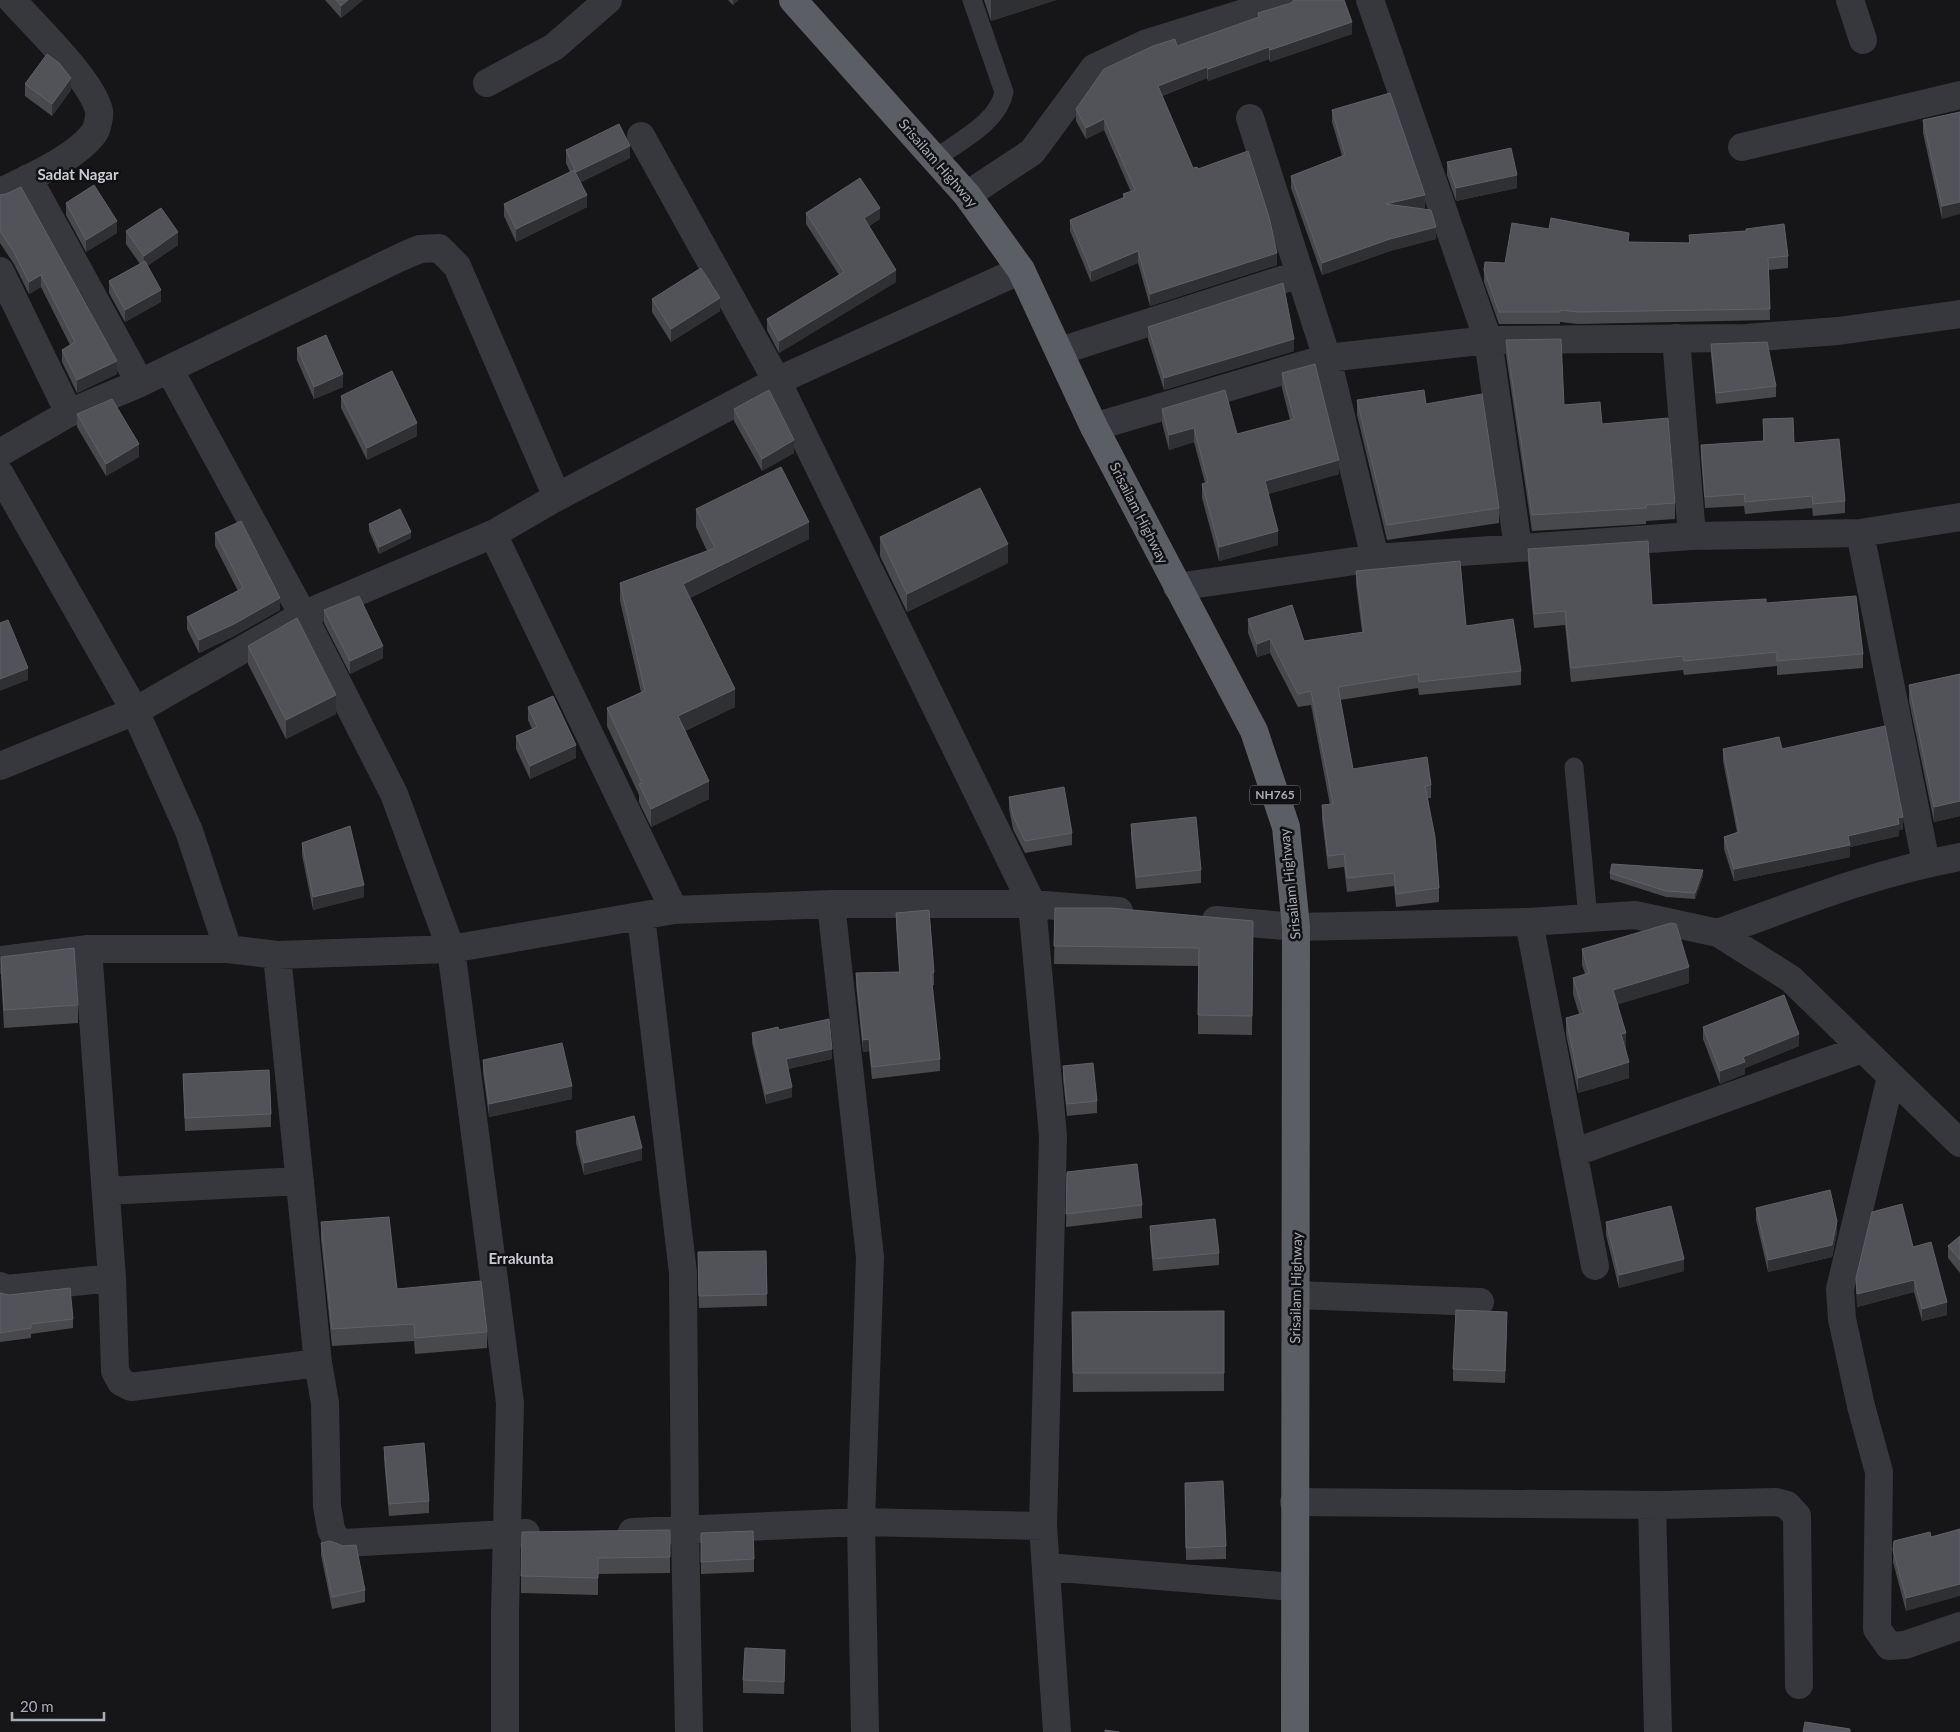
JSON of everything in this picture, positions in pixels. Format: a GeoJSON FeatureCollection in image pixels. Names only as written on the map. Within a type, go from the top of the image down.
{"type":"FeatureCollection","features":[{"type":"Feature","properties":{"kind":"highway","name":"Srisailam Highway"},"geometry":{"type":"LineString","coordinates":[[793,0],[968,195],[1021,270],[1094,427],[1254,731],[1286,827],[1296,926],[1294,1732]]}},
{"type":"Feature","properties":{"kind":"street"},"geometry":{"type":"LineString","coordinates":[[0,192],[68,156],[95,132],[100,113],[92,94],[78,74],[12,0]]}},
{"type":"Feature","properties":{"kind":"street"},"geometry":{"type":"LineString","coordinates":[[487,83],[554,48],[608,0]]}},
{"type":"Feature","properties":{"kind":"street"},"geometry":{"type":"LineString","coordinates":[[968,195],[1032,152],[1094,68],[1147,43],[1286,0]]}},
{"type":"Feature","properties":{"kind":"street"},"geometry":{"type":"LineString","coordinates":[[1370,0],[1488,340],[1518,547]]}},
{"type":"Feature","properties":{"kind":"street"},"geometry":{"type":"LineString","coordinates":[[1850,0],[1863,40]]}},
{"type":"Feature","properties":{"kind":"street"},"geometry":{"type":"LineString","coordinates":[[1742,147],[1960,95]]}},
{"type":"Feature","properties":{"kind":"street"},"geometry":{"type":"LineString","coordinates":[[1250,118],[1326,358],[1375,558]]}},
{"type":"Feature","properties":{"kind":"street"},"geometry":{"type":"LineString","coordinates":[[641,136],[777,380],[1032,904],[1053,1136],[1042,1526],[1047,1567],[1057,1732]]}},
{"type":"Feature","properties":{"kind":"street"},"geometry":{"type":"LineString","coordinates":[[28,178],[140,383]]}},
{"type":"Feature","properties":{"kind":"street"},"geometry":{"type":"LineString","coordinates":[[0,453],[69,413],[140,383],[401,257],[420,249],[439,248],[457,266],[557,497]]}},
{"type":"Feature","properties":{"kind":"street"},"geometry":{"type":"LineString","coordinates":[[0,766],[135,712],[303,615],[493,534],[557,497],[777,380],[1021,270]]}},
{"type":"Feature","properties":{"kind":"street"},"geometry":{"type":"LineString","coordinates":[[0,271],[69,413]]}},
{"type":"Feature","properties":{"kind":"street"},"geometry":{"type":"LineString","coordinates":[[1060,351],[1300,274]]}},
{"type":"Feature","properties":{"kind":"street"},"geometry":{"type":"LineString","coordinates":[[1094,427],[1326,358],[1488,340],[1746,338],[1838,331],[1960,314]]}},
{"type":"Feature","properties":{"kind":"street"},"geometry":{"type":"LineString","coordinates":[[1676,338],[1692,536]]}},
{"type":"Feature","properties":{"kind":"street"},"geometry":{"type":"LineString","coordinates":[[169,369],[303,615],[394,794],[451,948],[510,1403],[505,1732]]}},
{"type":"Feature","properties":{"kind":"street"},"geometry":{"type":"LineString","coordinates":[[0,474],[135,712],[189,831],[228,949]]}},
{"type":"Feature","properties":{"kind":"street"},"geometry":{"type":"LineString","coordinates":[[1177,587],[1375,558],[1692,536],[1860,533],[1960,517]]}},
{"type":"Feature","properties":{"kind":"street"},"geometry":{"type":"LineString","coordinates":[[1860,533],[1926,863]]}},
{"type":"Feature","properties":{"kind":"street"},"geometry":{"type":"LineString","coordinates":[[493,534],[674,910]]}},
{"type":"Feature","properties":{"kind":"street"},"geometry":{"type":"LineString","coordinates":[[1718,933],[1850,885],[1926,863],[1960,857]]}},
{"type":"Feature","properties":{"kind":"street"},"geometry":{"type":"LineString","coordinates":[[830,904],[870,1257],[861,1522],[865,1732]]}},
{"type":"Feature","properties":{"kind":"street"},"geometry":{"type":"LineString","coordinates":[[0,960],[88,949],[228,949],[277,955],[451,948],[674,910],[830,904],[1032,904],[1140,913]]}},
{"type":"Feature","properties":{"kind":"street"},"geometry":{"type":"LineString","coordinates":[[1189,917],[1296,926],[1529,922],[1635,915],[1718,933],[1791,979],[1960,1143]]}},
{"type":"Feature","properties":{"kind":"street"},"geometry":{"type":"LineString","coordinates":[[641,916],[683,1273],[689,1732]]}},
{"type":"Feature","properties":{"kind":"street"},"geometry":{"type":"LineString","coordinates":[[1529,922],[1595,1266]]}},
{"type":"Feature","properties":{"kind":"street"},"geometry":{"type":"LineString","coordinates":[[88,949],[112,1278],[115,1371],[121,1382],[131,1387],[318,1363]]}},
{"type":"Feature","properties":{"kind":"street"},"geometry":{"type":"LineString","coordinates":[[277,955],[318,1363],[325,1403],[327,1506],[331,1530],[335,1538],[342,1543],[507,1533],[547,1533]]}},
{"type":"Feature","properties":{"kind":"street"},"geometry":{"type":"LineString","coordinates":[[1573,1153],[1862,1049]]}},
{"type":"Feature","properties":{"kind":"street"},"geometry":{"type":"LineString","coordinates":[[1891,1077],[1840,1289],[1842,1319],[1861,1406],[1879,1472],[1877,1629],[1890,1646],[1905,1645],[1960,1626]]}},
{"type":"Feature","properties":{"kind":"street"},"geometry":{"type":"LineString","coordinates":[[106,1191],[300,1181]]}},
{"type":"Feature","properties":{"kind":"street"},"geometry":{"type":"LineString","coordinates":[[0,1286],[7,1289],[112,1278]]}},
{"type":"Feature","properties":{"kind":"street"},"geometry":{"type":"LineString","coordinates":[[1296,1295],[1480,1302]]}},
{"type":"Feature","properties":{"kind":"street"},"geometry":{"type":"LineString","coordinates":[[1294,1502],[1652,1505],[1776,1502],[1787,1505],[1797,1516],[1798,1685]]}},
{"type":"Feature","properties":{"kind":"street"},"geometry":{"type":"LineString","coordinates":[[1652,1505],[1658,1732]]}},
{"type":"Feature","properties":{"kind":"street"},"geometry":{"type":"LineString","coordinates":[[606,1532],[685,1531],[861,1522],[1042,1526]]}},
{"type":"Feature","properties":{"kind":"street"},"geometry":{"type":"LineString","coordinates":[[1047,1567],[1293,1587]]}},
{"type":"Feature","properties":{"kind":"lane"},"geometry":{"type":"LineString","coordinates":[[935,159],[991,118],[1002,102],[1004,92],[972,0]]}},
{"type":"Feature","properties":{"kind":"lane"},"geometry":{"type":"LineString","coordinates":[[1574,766],[1588,918]]}},
{"type":"Feature","properties":{"kind":"building"},"geometry":{"type":"Polygon","coordinates":[[[336,0],[348,0],[341,6],[336,0]]]}},
{"type":"Feature","properties":{"kind":"building"},"geometry":{"type":"Polygon","coordinates":[[[1294,0],[1344,0],[1352,22],[1270,50],[1269,47],[1208,69],[1207,67],[1158,86],[1193,168],[1197,167],[1198,169],[1248,151],[1269,217],[1277,253],[1150,294],[1138,251],[1091,271],[1070,220],[1125,197],[1123,194],[1135,190],[1104,119],[1086,128],[1076,109],[1104,69],[1153,46],[1175,39],[1177,46],[1259,17],[1258,13],[1291,3],[1294,0]]]}},
{"type":"Feature","properties":{"kind":"building"},"geometry":{"type":"Polygon","coordinates":[[[47,54],[59,63],[71,78],[52,104],[25,84],[47,54]]]}},
{"type":"Feature","properties":{"kind":"building"},"geometry":{"type":"Polygon","coordinates":[[[1390,93],[1425,195],[1386,204],[1431,210],[1436,227],[1390,239],[1322,263],[1291,176],[1345,155],[1332,110],[1390,93]]]}},
{"type":"Feature","properties":{"kind":"building"},"geometry":{"type":"Polygon","coordinates":[[[1960,112],[1960,202],[1942,206],[1923,120],[1960,112]]]}},
{"type":"Feature","properties":{"kind":"building"},"geometry":{"type":"Polygon","coordinates":[[[619,124],[630,146],[576,172],[566,150],[619,124]]]}},
{"type":"Feature","properties":{"kind":"building"},"geometry":{"type":"Polygon","coordinates":[[[1511,148],[1517,175],[1456,188],[1447,162],[1511,148]]]}},
{"type":"Feature","properties":{"kind":"building"},"geometry":{"type":"Polygon","coordinates":[[[574,170],[587,195],[516,229],[504,204],[574,170]]]}},
{"type":"Feature","properties":{"kind":"building"},"geometry":{"type":"Polygon","coordinates":[[[860,178],[880,208],[864,218],[896,270],[779,341],[767,319],[844,272],[806,213],[860,178]]]}},
{"type":"Feature","properties":{"kind":"building"},"geometry":{"type":"Polygon","coordinates":[[[94,185],[117,221],[86,240],[66,203],[94,185]]]}},
{"type":"Feature","properties":{"kind":"building"},"geometry":{"type":"Polygon","coordinates":[[[21,187],[117,361],[77,380],[62,350],[75,342],[41,275],[29,282],[14,252],[0,231],[0,195],[21,187]]]}},
{"type":"Feature","properties":{"kind":"building"},"geometry":{"type":"Polygon","coordinates":[[[161,208],[178,232],[144,256],[126,231],[161,208]]]}},
{"type":"Feature","properties":{"kind":"building"},"geometry":{"type":"Polygon","coordinates":[[[1551,218],[1629,233],[1628,242],[1690,243],[1689,235],[1746,231],[1746,229],[1784,224],[1788,256],[1768,258],[1770,309],[1499,312],[1484,270],[1485,262],[1505,263],[1512,223],[1549,229],[1551,218]]]}},
{"type":"Feature","properties":{"kind":"building"},"geometry":{"type":"Polygon","coordinates":[[[145,261],[161,290],[125,310],[109,281],[145,261]]]}},
{"type":"Feature","properties":{"kind":"building"},"geometry":{"type":"Polygon","coordinates":[[[701,268],[720,298],[671,329],[652,299],[701,268]]]}},
{"type":"Feature","properties":{"kind":"building"},"geometry":{"type":"Polygon","coordinates":[[[1283,283],[1294,339],[1164,378],[1148,327],[1283,283]]]}},
{"type":"Feature","properties":{"kind":"building"},"geometry":{"type":"Polygon","coordinates":[[[326,335],[343,374],[314,387],[297,348],[326,335]]]}},
{"type":"Feature","properties":{"kind":"building"},"geometry":{"type":"Polygon","coordinates":[[[1561,339],[1564,405],[1600,402],[1602,424],[1668,418],[1675,503],[1646,505],[1646,508],[1532,515],[1506,340],[1561,339]]]}},
{"type":"Feature","properties":{"kind":"building"},"geometry":{"type":"Polygon","coordinates":[[[1767,342],[1776,386],[1716,393],[1711,344],[1767,342]]]}},
{"type":"Feature","properties":{"kind":"building"},"geometry":{"type":"Polygon","coordinates":[[[1315,364],[1339,460],[1265,481],[1278,531],[1219,547],[1202,484],[1208,482],[1194,428],[1169,435],[1162,409],[1225,390],[1237,434],[1294,419],[1282,373],[1315,364]]]}},
{"type":"Feature","properties":{"kind":"building"},"geometry":{"type":"Polygon","coordinates":[[[392,371],[417,423],[367,448],[341,396],[392,371]]]}},
{"type":"Feature","properties":{"kind":"building"},"geometry":{"type":"Polygon","coordinates":[[[769,390],[794,440],[762,459],[734,409],[769,390]]]}},
{"type":"Feature","properties":{"kind":"building"},"geometry":{"type":"Polygon","coordinates":[[[1424,390],[1426,404],[1482,394],[1499,508],[1387,525],[1357,400],[1424,390]]]}},
{"type":"Feature","properties":{"kind":"building"},"geometry":{"type":"Polygon","coordinates":[[[112,399],[139,444],[106,464],[77,414],[112,399]]]}},
{"type":"Feature","properties":{"kind":"building"},"geometry":{"type":"Polygon","coordinates":[[[1793,418],[1794,443],[1839,439],[1845,501],[1813,504],[1812,496],[1745,502],[1744,494],[1705,497],[1701,445],[1764,441],[1763,419],[1793,418]]]}},
{"type":"Feature","properties":{"kind":"building"},"geometry":{"type":"Polygon","coordinates":[[[781,467],[809,522],[683,584],[735,689],[678,716],[709,781],[651,809],[639,784],[642,783],[607,708],[645,691],[620,583],[715,548],[696,509],[781,467]]]}},
{"type":"Feature","properties":{"kind":"building"},"geometry":{"type":"Polygon","coordinates":[[[980,488],[1008,544],[907,594],[880,537],[980,488]]]}},
{"type":"Feature","properties":{"kind":"building"},"geometry":{"type":"Polygon","coordinates":[[[400,509],[411,532],[379,547],[369,524],[400,509]]]}},
{"type":"Feature","properties":{"kind":"building"},"geometry":{"type":"Polygon","coordinates":[[[241,521],[280,598],[234,624],[199,640],[187,617],[243,588],[215,533],[241,521]]]}},
{"type":"Feature","properties":{"kind":"building"},"geometry":{"type":"Polygon","coordinates":[[[1648,541],[1652,605],[1766,599],[1766,603],[1856,596],[1863,654],[1777,661],[1777,652],[1684,661],[1683,656],[1571,668],[1565,611],[1534,614],[1528,549],[1648,541]]]}},
{"type":"Feature","properties":{"kind":"building"},"geometry":{"type":"Polygon","coordinates":[[[1460,561],[1466,626],[1513,619],[1521,671],[1419,682],[1418,674],[1338,687],[1353,769],[1427,757],[1431,785],[1425,786],[1435,837],[1439,888],[1396,894],[1394,873],[1347,878],[1344,854],[1328,856],[1322,805],[1333,804],[1311,691],[1298,694],[1270,639],[1257,644],[1248,619],[1292,605],[1304,641],[1364,632],[1356,571],[1460,561]]]}},
{"type":"Feature","properties":{"kind":"building"},"geometry":{"type":"Polygon","coordinates":[[[359,596],[383,646],[350,661],[324,610],[359,596]]]}},
{"type":"Feature","properties":{"kind":"building"},"geometry":{"type":"Polygon","coordinates":[[[297,618],[336,695],[286,720],[248,646],[297,618]]]}},
{"type":"Feature","properties":{"kind":"building"},"geometry":{"type":"Polygon","coordinates":[[[8,620],[28,668],[0,679],[0,623],[8,620]]]}},
{"type":"Feature","properties":{"kind":"building"},"geometry":{"type":"Polygon","coordinates":[[[1960,674],[1960,801],[1934,807],[1909,685],[1960,674]]]}},
{"type":"Feature","properties":{"kind":"building"},"geometry":{"type":"Polygon","coordinates":[[[553,696],[576,745],[530,766],[516,736],[537,727],[528,707],[553,696]]]}},
{"type":"Feature","properties":{"kind":"building"},"geometry":{"type":"Polygon","coordinates":[[[1885,726],[1903,817],[1898,818],[1899,824],[1848,836],[1850,845],[1734,869],[1724,837],[1739,832],[1723,749],[1779,737],[1782,749],[1885,726]]]}},
{"type":"Feature","properties":{"kind":"building"},"geometry":{"type":"Polygon","coordinates":[[[1064,787],[1072,833],[1025,841],[1013,816],[1009,797],[1064,787]]]}},
{"type":"Feature","properties":{"kind":"building"},"geometry":{"type":"Polygon","coordinates":[[[1196,817],[1201,870],[1136,877],[1131,824],[1196,817]]]}},
{"type":"Feature","properties":{"kind":"building"},"geometry":{"type":"Polygon","coordinates":[[[350,826],[364,885],[313,897],[302,843],[350,826]]]}},
{"type":"Feature","properties":{"kind":"building"},"geometry":{"type":"Polygon","coordinates":[[[1612,864],[1703,870],[1695,893],[1666,891],[1610,873],[1612,864]]]}},
{"type":"Feature","properties":{"kind":"building"},"geometry":{"type":"Polygon","coordinates":[[[1055,908],[1111,908],[1253,921],[1252,1016],[1198,1015],[1199,948],[1054,946],[1055,908]]]}},
{"type":"Feature","properties":{"kind":"building"},"geometry":{"type":"Polygon","coordinates":[[[929,910],[934,972],[931,973],[940,1059],[872,1067],[869,1039],[863,1040],[856,973],[900,972],[896,913],[929,910]]]}},
{"type":"Feature","properties":{"kind":"building"},"geometry":{"type":"Polygon","coordinates":[[[1671,923],[1676,924],[1689,967],[1613,990],[1626,1033],[1621,1034],[1629,1062],[1578,1078],[1566,1018],[1584,1013],[1573,978],[1589,973],[1582,949],[1671,923]]]}},
{"type":"Feature","properties":{"kind":"building"},"geometry":{"type":"Polygon","coordinates":[[[74,948],[78,1005],[4,1010],[1,957],[74,948]]]}},
{"type":"Feature","properties":{"kind":"building"},"geometry":{"type":"Polygon","coordinates":[[[1784,995],[1799,1034],[1743,1057],[1745,1062],[1720,1071],[1703,1027],[1784,995]]]}},
{"type":"Feature","properties":{"kind":"building"},"geometry":{"type":"Polygon","coordinates":[[[829,1019],[832,1049],[786,1059],[792,1087],[766,1094],[752,1033],[778,1027],[779,1030],[829,1019]]]}},
{"type":"Feature","properties":{"kind":"building"},"geometry":{"type":"Polygon","coordinates":[[[562,1043],[572,1086],[489,1104],[483,1060],[562,1043]]]}},
{"type":"Feature","properties":{"kind":"building"},"geometry":{"type":"Polygon","coordinates":[[[1093,1063],[1097,1101],[1067,1104],[1063,1066],[1093,1063]]]}},
{"type":"Feature","properties":{"kind":"building"},"geometry":{"type":"Polygon","coordinates":[[[269,1070],[271,1114],[185,1118],[183,1074],[269,1070]]]}},
{"type":"Feature","properties":{"kind":"building"},"geometry":{"type":"Polygon","coordinates":[[[634,1116],[642,1148],[584,1163],[576,1131],[634,1116]]]}},
{"type":"Feature","properties":{"kind":"building"},"geometry":{"type":"Polygon","coordinates":[[[1137,1164],[1142,1205],[1066,1214],[1067,1172],[1137,1164]]]}},
{"type":"Feature","properties":{"kind":"building"},"geometry":{"type":"Polygon","coordinates":[[[1830,1190],[1837,1221],[1832,1245],[1768,1260],[1756,1208],[1830,1190]]]}},
{"type":"Feature","properties":{"kind":"building"},"geometry":{"type":"Polygon","coordinates":[[[1902,1204],[1913,1247],[1931,1242],[1947,1302],[1922,1309],[1914,1280],[1857,1294],[1856,1278],[1872,1212],[1902,1204]]]}},
{"type":"Feature","properties":{"kind":"building"},"geometry":{"type":"Polygon","coordinates":[[[1671,1206],[1684,1259],[1619,1275],[1606,1222],[1671,1206]]]}},
{"type":"Feature","properties":{"kind":"building"},"geometry":{"type":"Polygon","coordinates":[[[389,1217],[397,1289],[481,1281],[487,1332],[415,1338],[414,1324],[332,1329],[321,1222],[389,1217]]]}},
{"type":"Feature","properties":{"kind":"building"},"geometry":{"type":"Polygon","coordinates":[[[1215,1219],[1219,1253],[1153,1259],[1150,1226],[1215,1219]]]}},
{"type":"Feature","properties":{"kind":"building"},"geometry":{"type":"Polygon","coordinates":[[[1960,1236],[1960,1260],[1948,1246],[1960,1236]]]}},
{"type":"Feature","properties":{"kind":"building"},"geometry":{"type":"Polygon","coordinates":[[[766,1251],[767,1294],[699,1296],[698,1252],[766,1251]]]}},
{"type":"Feature","properties":{"kind":"building"},"geometry":{"type":"Polygon","coordinates":[[[70,1288],[73,1319],[31,1324],[31,1328],[0,1333],[0,1293],[9,1295],[70,1288]]]}},
{"type":"Feature","properties":{"kind":"building"},"geometry":{"type":"Polygon","coordinates":[[[1456,1310],[1507,1312],[1505,1371],[1453,1369],[1456,1310]]]}},
{"type":"Feature","properties":{"kind":"building"},"geometry":{"type":"Polygon","coordinates":[[[1224,1311],[1224,1373],[1073,1373],[1072,1312],[1224,1311]]]}},
{"type":"Feature","properties":{"kind":"building"},"geometry":{"type":"Polygon","coordinates":[[[424,1443],[429,1501],[389,1504],[384,1447],[424,1443]]]}},
{"type":"Feature","properties":{"kind":"building"},"geometry":{"type":"Polygon","coordinates":[[[1223,1481],[1226,1546],[1186,1548],[1185,1483],[1223,1481]]]}},
{"type":"Feature","properties":{"kind":"building"},"geometry":{"type":"Polygon","coordinates":[[[1960,1529],[1960,1584],[1906,1598],[1893,1550],[1894,1541],[1930,1532],[1931,1537],[1960,1529]]]}},
{"type":"Feature","properties":{"kind":"building"},"geometry":{"type":"Polygon","coordinates":[[[670,1530],[670,1557],[598,1558],[598,1578],[521,1576],[522,1532],[670,1530]]]}},
{"type":"Feature","properties":{"kind":"building"},"geometry":{"type":"Polygon","coordinates":[[[753,1531],[754,1559],[701,1562],[701,1533],[753,1531]]]}},
{"type":"Feature","properties":{"kind":"building"},"geometry":{"type":"Polygon","coordinates":[[[330,1541],[343,1546],[356,1545],[365,1590],[332,1597],[321,1543],[330,1541]]]}},
{"type":"Feature","properties":{"kind":"building"},"geometry":{"type":"Polygon","coordinates":[[[745,1648],[785,1650],[784,1682],[743,1680],[745,1648]]]}},
{"type":"Feature","properties":{"kind":"building"},"geometry":{"type":"Polygon","coordinates":[[[1805,1722],[1850,1729],[1850,1732],[1803,1732],[1805,1722]]]}},
{"type":"Feature","properties":{"kind":"district","name":"Sadat Nagar"},"geometry":{"type":"Point","coordinates":[78,175]}},
{"type":"Feature","properties":{"kind":"district","name":"Errakunta"},"geometry":{"type":"Point","coordinates":[521,1259]}}]}
